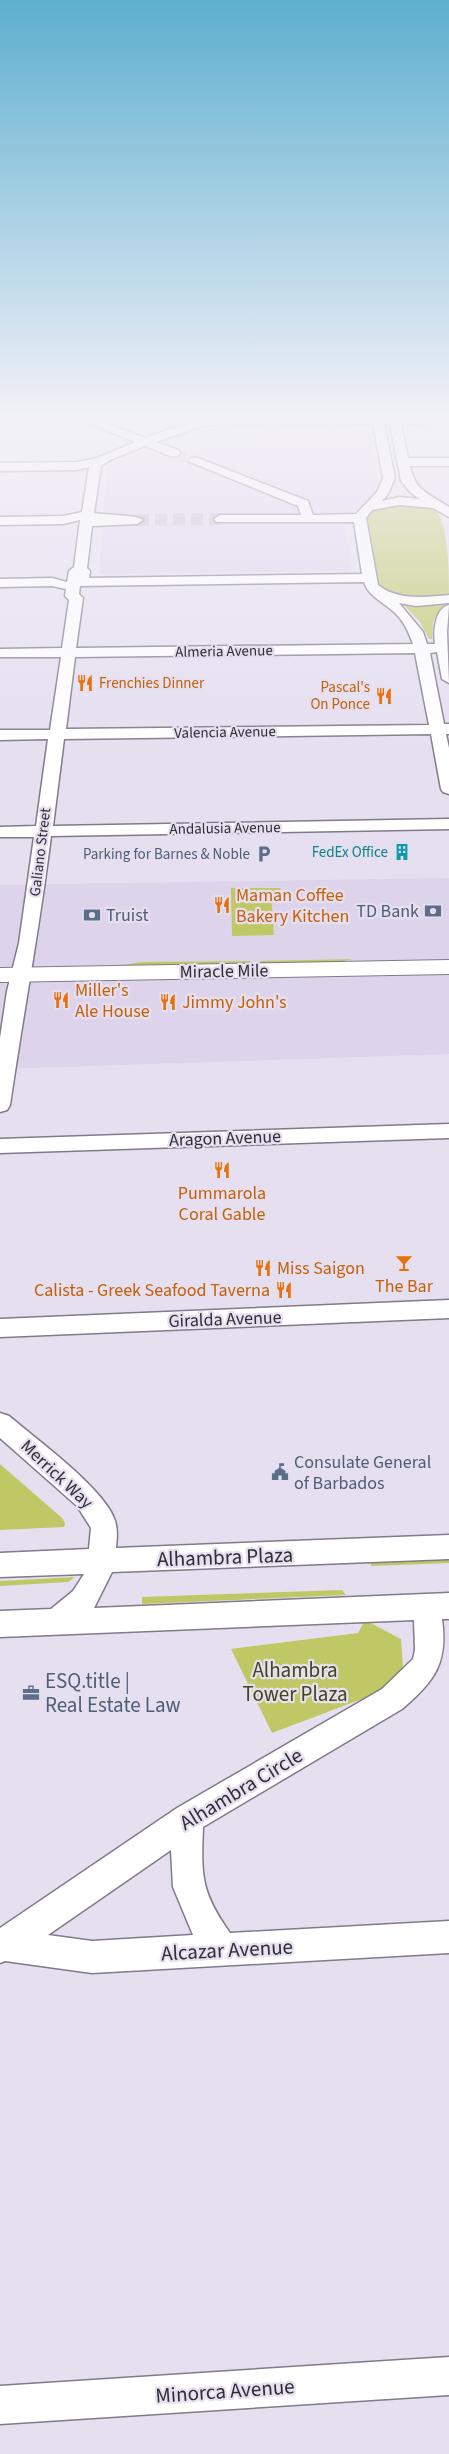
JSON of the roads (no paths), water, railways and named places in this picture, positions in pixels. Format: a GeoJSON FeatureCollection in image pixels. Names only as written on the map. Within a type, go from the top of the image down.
{"type":"FeatureCollection","features":[{"type":"Feature","properties":{"kind":"main road","name":"Miracle Mile"},"geometry":{"type":"LineString","coordinates":[[15,969],[449,952]]}},
{"type":"Feature","properties":{"kind":"main road","name":"Miracle Mile"},"geometry":{"type":"LineString","coordinates":[[0,960],[15,969],[449,967]]}},
{"type":"Feature","properties":{"kind":"street","name":"Galiano Street"},"geometry":{"type":"LineString","coordinates":[[0,1105],[15,969],[43,832],[76,582],[85,530]]}},
{"type":"Feature","properties":{"kind":"street"},"geometry":{"type":"LineString","coordinates":[[362,530],[372,587],[412,624],[422,648],[443,729],[449,789]]}},
{"type":"Feature","properties":{"kind":"street"},"geometry":{"type":"LineString","coordinates":[[0,583],[194,580],[266,583],[346,582],[369,578]]}},
{"type":"Feature","properties":{"kind":"street"},"geometry":{"type":"LineString","coordinates":[[382,595],[416,602],[449,599]]}},
{"type":"Feature","properties":{"kind":"street"},"geometry":{"type":"LineString","coordinates":[[449,609],[440,629],[446,648],[449,679]]}},
{"type":"Feature","properties":{"kind":"street","name":"Almeria Avenue"},"geometry":{"type":"LineString","coordinates":[[0,653],[446,648]]}},
{"type":"Feature","properties":{"kind":"street","name":"Valencia Avenue"},"geometry":{"type":"LineString","coordinates":[[0,735],[443,729]]}},
{"type":"Feature","properties":{"kind":"street","name":"Andalusia Avenue"},"geometry":{"type":"LineString","coordinates":[[0,832],[449,824]]}},
{"type":"Feature","properties":{"kind":"street","name":"Aragon Avenue"},"geometry":{"type":"LineString","coordinates":[[0,1146],[449,1130]]}},
{"type":"Feature","properties":{"kind":"street","name":"Giralda Avenue"},"geometry":{"type":"LineString","coordinates":[[0,1328],[449,1310]]}},
{"type":"Feature","properties":{"kind":"street","name":"Merrick Way"},"geometry":{"type":"LineString","coordinates":[[0,1423],[95,1508],[104,1528],[102,1562],[96,1581],[83,1600],[58,1622]]}},
{"type":"Feature","properties":{"kind":"street","name":"Alhambra Plaza"},"geometry":{"type":"LineString","coordinates":[[0,1565],[449,1547]]}},
{"type":"Feature","properties":{"kind":"street"},"geometry":{"type":"LineString","coordinates":[[0,1624],[438,1606]]}},
{"type":"Feature","properties":{"kind":"street","name":"Alhambra Circle"},"geometry":{"type":"LineString","coordinates":[[1,1946],[188,1818],[365,1716],[409,1686],[423,1669],[431,1648],[438,1606]]}},
{"type":"Feature","properties":{"kind":"street"},"geometry":{"type":"LineString","coordinates":[[188,1818],[186,1862],[191,1895],[199,1914],[222,1950]]}},
{"type":"Feature","properties":{"kind":"street","name":"Alcazar Avenue"},"geometry":{"type":"LineString","coordinates":[[1,1946],[83,1957],[449,1937]]}},
{"type":"Feature","properties":{"kind":"street","name":"Minorca Avenue"},"geometry":{"type":"LineString","coordinates":[[0,2405],[449,2376]]}},
{"type":"Feature","properties":{"kind":"place","name":"Frenchies Dinner"},"geometry":{"type":"Point","coordinates":[85,683]}},
{"type":"Feature","properties":{"kind":"place","name":"Pascal's On Ponce"},"geometry":{"type":"Point","coordinates":[384,696]}},
{"type":"Feature","properties":{"kind":"place","name":"FedEx Office"},"geometry":{"type":"Point","coordinates":[402,852]}},
{"type":"Feature","properties":{"kind":"place","name":"Parking for Barnes & Noble"},"geometry":{"type":"Point","coordinates":[264,854]}},
{"type":"Feature","properties":{"kind":"place","name":"Maman Coffee Bakery Kitchen"},"geometry":{"type":"Point","coordinates":[222,905]}},
{"type":"Feature","properties":{"kind":"place","name":"TD Bank"},"geometry":{"type":"Point","coordinates":[433,911]}},
{"type":"Feature","properties":{"kind":"place","name":"Truist"},"geometry":{"type":"Point","coordinates":[92,915]}},
{"type":"Feature","properties":{"kind":"place","name":"Miller's Ale House"},"geometry":{"type":"Point","coordinates":[61,1000]}},
{"type":"Feature","properties":{"kind":"place","name":"Jimmy John's"},"geometry":{"type":"Point","coordinates":[168,1002]}},
{"type":"Feature","properties":{"kind":"place","name":"Pummarola Coral Gable"},"geometry":{"type":"Point","coordinates":[222,1170]}},
{"type":"Feature","properties":{"kind":"place","name":"The Bar"},"geometry":{"type":"Point","coordinates":[404,1263]}},
{"type":"Feature","properties":{"kind":"place","name":"Miss Saigon"},"geometry":{"type":"Point","coordinates":[263,1268]}},
{"type":"Feature","properties":{"kind":"place","name":"Calista - Greek Seafood Taverna"},"geometry":{"type":"Point","coordinates":[284,1290]}},
{"type":"Feature","properties":{"kind":"place","name":"Consulate General of Barbados"},"geometry":{"type":"Point","coordinates":[280,1472]}},
{"type":"Feature","properties":{"kind":"place","name":"ESQ.title | Real Estate Law"},"geometry":{"type":"Point","coordinates":[31,1693]}},
{"type":"Feature","properties":{"kind":"park label","name":"Alhambra Tower Plaza"},"geometry":{"type":"Point","coordinates":[295,1682]}}]}
